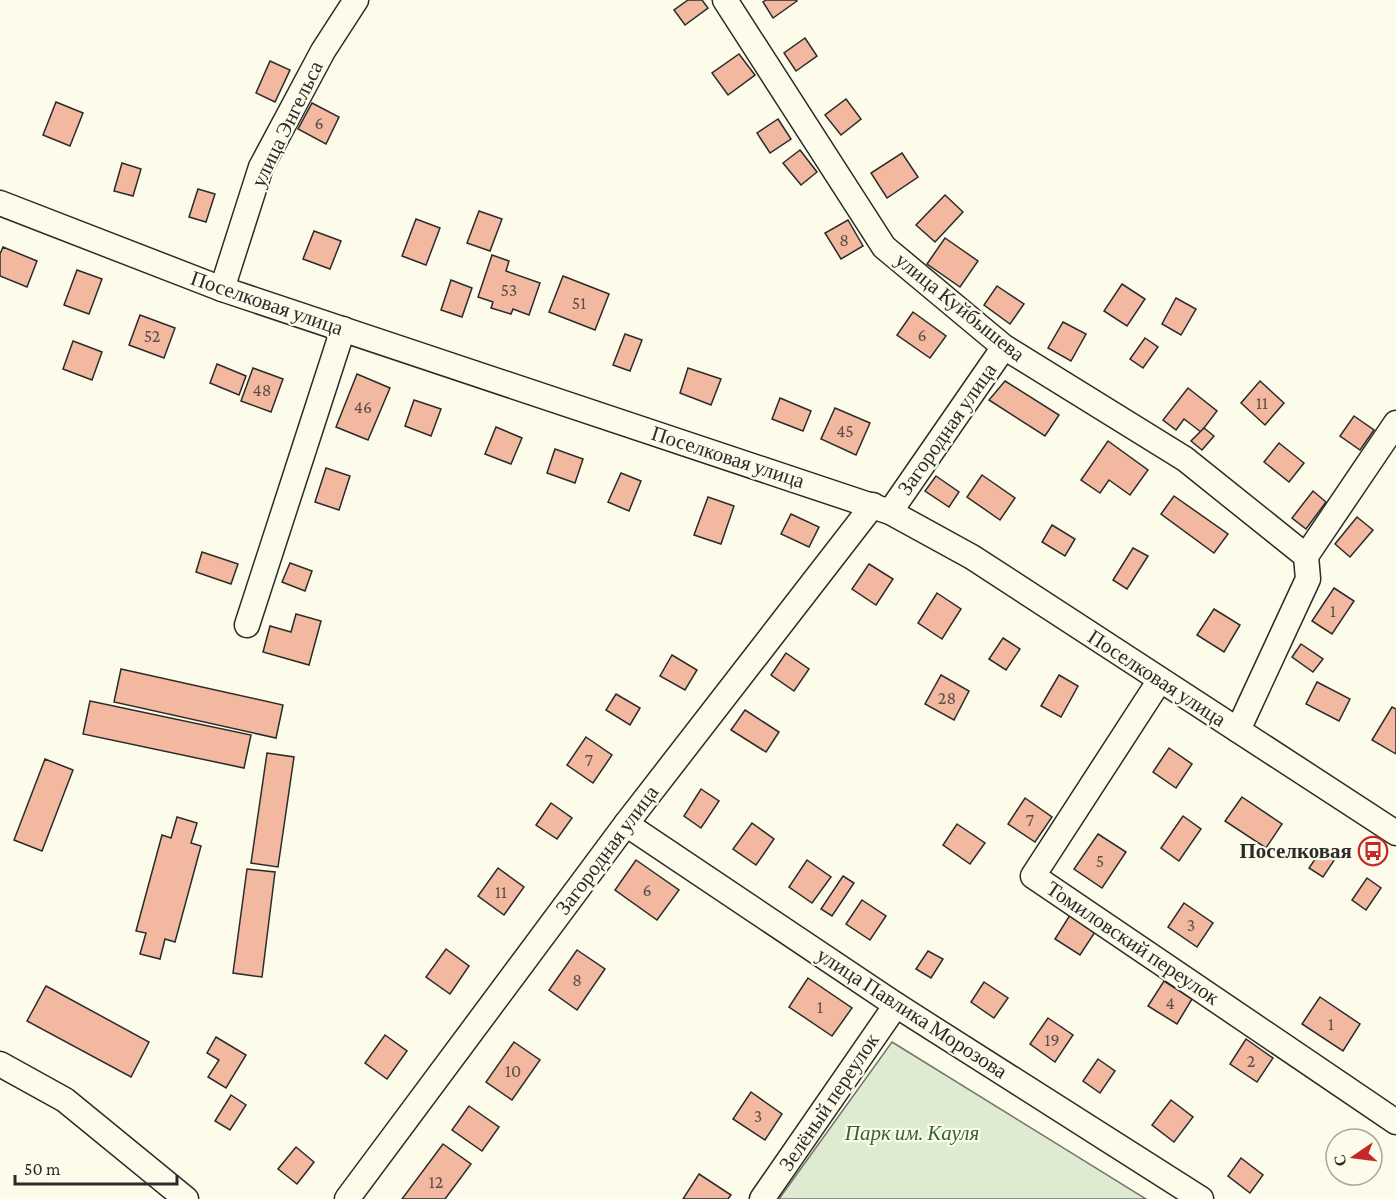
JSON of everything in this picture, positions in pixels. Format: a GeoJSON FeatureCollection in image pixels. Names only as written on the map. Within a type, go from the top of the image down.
{"type":"FeatureCollection","features":[{"type":"Feature","properties":{"kind":"street","name":"улица Энгельса"},"geometry":{"type":"LineString","coordinates":[[222,289],[261,167],[323,51],[356,0]]}},
{"type":"Feature","properties":{"kind":"street","name":"улица Куйбышева"},"geometry":{"type":"LineString","coordinates":[[725,0],[885,247],[1004,347],[1185,459],[1306,556]]}},
{"type":"Feature","properties":{"kind":"street","name":"Поселковая улица"},"geometry":{"type":"LineString","coordinates":[[0,203],[222,289],[881,509],[972,557],[1396,833]]}},
{"type":"Feature","properties":{"kind":"street"},"geometry":{"type":"LineString","coordinates":[[247,625],[343,329]]}},
{"type":"Feature","properties":{"kind":"street","name":"Загородная улица"},"geometry":{"type":"LineString","coordinates":[[347,1199],[626,824],[881,509],[1004,347]]}},
{"type":"Feature","properties":{"kind":"street"},"geometry":{"type":"LineString","coordinates":[[1238,730],[1308,579],[1306,556],[1396,423]]}},
{"type":"Feature","properties":{"kind":"street","name":"Томиловский переулок"},"geometry":{"type":"LineString","coordinates":[[1160,680],[1033,876],[1396,1122]]}},
{"type":"Feature","properties":{"kind":"street","name":"улица Павлика Морозова"},"geometry":{"type":"LineString","coordinates":[[626,824],[896,1005],[1201,1199]]}},
{"type":"Feature","properties":{"kind":"street","name":"Зелёный переулок"},"geometry":{"type":"LineString","coordinates":[[762,1199],[896,1005]]}},
{"type":"Feature","properties":{"kind":"street"},"geometry":{"type":"LineString","coordinates":[[0,1064],[65,1100],[186,1199]]}},
{"type":"Feature","properties":{"kind":"green space","name":"Парк им. Кауля"},"geometry":{"type":"Polygon","coordinates":[[[892,1042],[1146,1199],[779,1199],[892,1042]]]}},
{"type":"Feature","properties":{"kind":"building"},"geometry":{"type":"Polygon","coordinates":[[[688,0],[702,0],[708,8],[685,25],[674,10],[688,0]]]}},
{"type":"Feature","properties":{"kind":"building"},"geometry":{"type":"Polygon","coordinates":[[[766,0],[797,1],[773,18],[763,2],[766,0]]]}},
{"type":"Feature","properties":{"kind":"building"},"geometry":{"type":"Polygon","coordinates":[[[805,38],[817,56],[796,71],[784,53],[805,38]]]}},
{"type":"Feature","properties":{"kind":"building"},"geometry":{"type":"Polygon","coordinates":[[[739,54],[755,75],[728,95],[712,73],[739,54]]]}},
{"type":"Feature","properties":{"kind":"building"},"geometry":{"type":"Polygon","coordinates":[[[270,61],[290,70],[275,102],[256,93],[270,61]]]}},
{"type":"Feature","properties":{"kind":"building"},"geometry":{"type":"Polygon","coordinates":[[[846,99],[861,119],[841,135],[825,115],[846,99]]]}},
{"type":"Feature","properties":{"kind":"building"},"geometry":{"type":"Polygon","coordinates":[[[56,102],[83,113],[70,146],[43,135],[56,102]]]}},
{"type":"Feature","properties":{"kind":"building"},"geometry":{"type":"Polygon","coordinates":[[[312,103],[339,117],[326,144],[298,129],[312,103]]]}},
{"type":"Feature","properties":{"kind":"building"},"geometry":{"type":"Polygon","coordinates":[[[778,119],[791,139],[770,153],[757,133],[778,119]]]}},
{"type":"Feature","properties":{"kind":"building"},"geometry":{"type":"Polygon","coordinates":[[[800,150],[817,172],[801,185],[783,163],[800,150]]]}},
{"type":"Feature","properties":{"kind":"building"},"geometry":{"type":"Polygon","coordinates":[[[902,153],[918,177],[887,198],[871,173],[902,153]]]}},
{"type":"Feature","properties":{"kind":"building"},"geometry":{"type":"Polygon","coordinates":[[[122,163],[141,169],[133,196],[114,191],[122,163]]]}},
{"type":"Feature","properties":{"kind":"building"},"geometry":{"type":"Polygon","coordinates":[[[198,189],[215,194],[206,222],[189,217],[198,189]]]}},
{"type":"Feature","properties":{"kind":"building"},"geometry":{"type":"Polygon","coordinates":[[[945,195],[963,212],[935,242],[916,225],[945,195]]]}},
{"type":"Feature","properties":{"kind":"building"},"geometry":{"type":"Polygon","coordinates":[[[479,211],[502,219],[490,251],[467,243],[479,211]]]}},
{"type":"Feature","properties":{"kind":"building"},"geometry":{"type":"Polygon","coordinates":[[[416,219],[440,228],[426,265],[402,256],[416,219]]]}},
{"type":"Feature","properties":{"kind":"building"},"geometry":{"type":"Polygon","coordinates":[[[848,220],[863,246],[841,259],[825,233],[848,220]]]}},
{"type":"Feature","properties":{"kind":"building"},"geometry":{"type":"Polygon","coordinates":[[[314,231],[341,241],[330,269],[303,259],[314,231]]]}},
{"type":"Feature","properties":{"kind":"building"},"geometry":{"type":"Polygon","coordinates":[[[945,238],[978,261],[960,287],[927,264],[945,238]]]}},
{"type":"Feature","properties":{"kind":"building"},"geometry":{"type":"Polygon","coordinates":[[[3,247],[37,261],[27,287],[0,276],[0,254],[3,247]]]}},
{"type":"Feature","properties":{"kind":"building"},"geometry":{"type":"Polygon","coordinates":[[[492,255],[509,261],[506,271],[540,283],[529,315],[513,309],[511,314],[491,308],[493,302],[478,297],[492,255]]]}},
{"type":"Feature","properties":{"kind":"building"},"geometry":{"type":"Polygon","coordinates":[[[77,270],[102,279],[89,314],[64,305],[77,270]]]}},
{"type":"Feature","properties":{"kind":"building"},"geometry":{"type":"Polygon","coordinates":[[[563,276],[609,294],[595,330],[549,312],[563,276]]]}},
{"type":"Feature","properties":{"kind":"building"},"geometry":{"type":"Polygon","coordinates":[[[451,280],[472,288],[462,317],[441,310],[451,280]]]}},
{"type":"Feature","properties":{"kind":"building"},"geometry":{"type":"Polygon","coordinates":[[[1122,284],[1145,299],[1127,326],[1104,311],[1122,284]]]}},
{"type":"Feature","properties":{"kind":"building"},"geometry":{"type":"Polygon","coordinates":[[[997,286],[1024,304],[1010,324],[984,305],[997,286]]]}},
{"type":"Feature","properties":{"kind":"building"},"geometry":{"type":"Polygon","coordinates":[[[1176,298],[1196,309],[1181,335],[1162,324],[1176,298]]]}},
{"type":"Feature","properties":{"kind":"building"},"geometry":{"type":"Polygon","coordinates":[[[913,312],[946,336],[930,358],[897,335],[913,312]]]}},
{"type":"Feature","properties":{"kind":"building"},"geometry":{"type":"Polygon","coordinates":[[[140,315],[175,328],[164,358],[129,345],[140,315]]]}},
{"type":"Feature","properties":{"kind":"building"},"geometry":{"type":"Polygon","coordinates":[[[1063,322],[1086,334],[1071,361],[1048,348],[1063,322]]]}},
{"type":"Feature","properties":{"kind":"building"},"geometry":{"type":"Polygon","coordinates":[[[625,334],[642,340],[630,371],[613,365],[625,334]]]}},
{"type":"Feature","properties":{"kind":"building"},"geometry":{"type":"Polygon","coordinates":[[[1145,338],[1158,347],[1143,368],[1130,359],[1145,338]]]}},
{"type":"Feature","properties":{"kind":"building"},"geometry":{"type":"Polygon","coordinates":[[[73,341],[102,352],[92,380],[63,369],[73,341]]]}},
{"type":"Feature","properties":{"kind":"building"},"geometry":{"type":"Polygon","coordinates":[[[217,364],[246,376],[239,395],[210,383],[217,364]]]}},
{"type":"Feature","properties":{"kind":"building"},"geometry":{"type":"Polygon","coordinates":[[[253,368],[283,379],[271,412],[241,401],[253,368]]]}},
{"type":"Feature","properties":{"kind":"building"},"geometry":{"type":"Polygon","coordinates":[[[688,368],[721,379],[711,405],[680,393],[688,368]]]}},
{"type":"Feature","properties":{"kind":"building"},"geometry":{"type":"Polygon","coordinates":[[[357,374],[390,388],[368,440],[336,427],[357,374]]]}},
{"type":"Feature","properties":{"kind":"building"},"geometry":{"type":"Polygon","coordinates":[[[1005,381],[1059,415],[1045,436],[989,400],[1005,381]]]}},
{"type":"Feature","properties":{"kind":"building"},"geometry":{"type":"Polygon","coordinates":[[[1260,381],[1284,403],[1265,425],[1241,403],[1260,381]]]}},
{"type":"Feature","properties":{"kind":"building"},"geometry":{"type":"Polygon","coordinates":[[[1188,388],[1217,411],[1201,432],[1184,419],[1176,430],[1163,420],[1188,388]]]}},
{"type":"Feature","properties":{"kind":"building"},"geometry":{"type":"Polygon","coordinates":[[[780,398],[811,411],[803,431],[772,419],[780,398]]]}},
{"type":"Feature","properties":{"kind":"building"},"geometry":{"type":"Polygon","coordinates":[[[414,400],[441,409],[431,436],[405,426],[414,400]]]}},
{"type":"Feature","properties":{"kind":"building"},"geometry":{"type":"Polygon","coordinates":[[[835,408],[870,423],[856,455],[821,439],[835,408]]]}},
{"type":"Feature","properties":{"kind":"building"},"geometry":{"type":"Polygon","coordinates":[[[1354,416],[1374,430],[1360,450],[1340,436],[1354,416]]]}},
{"type":"Feature","properties":{"kind":"building"},"geometry":{"type":"Polygon","coordinates":[[[496,427],[522,438],[511,464],[485,454],[496,427]]]}},
{"type":"Feature","properties":{"kind":"building"},"geometry":{"type":"Polygon","coordinates":[[[1204,428],[1214,436],[1202,450],[1191,441],[1204,428]]]}},
{"type":"Feature","properties":{"kind":"building"},"geometry":{"type":"Polygon","coordinates":[[[1108,441],[1148,470],[1130,495],[1109,480],[1100,493],[1081,480],[1108,441]]]}},
{"type":"Feature","properties":{"kind":"building"},"geometry":{"type":"Polygon","coordinates":[[[1279,443],[1304,463],[1289,482],[1264,462],[1279,443]]]}},
{"type":"Feature","properties":{"kind":"building"},"geometry":{"type":"Polygon","coordinates":[[[555,449],[583,459],[575,483],[547,473],[555,449]]]}},
{"type":"Feature","properties":{"kind":"building"},"geometry":{"type":"Polygon","coordinates":[[[326,468],[350,476],[339,510],[315,502],[326,468]]]}},
{"type":"Feature","properties":{"kind":"building"},"geometry":{"type":"Polygon","coordinates":[[[621,473],[641,481],[629,511],[608,502],[621,473]]]}},
{"type":"Feature","properties":{"kind":"building"},"geometry":{"type":"Polygon","coordinates":[[[982,475],[1015,498],[1000,520],[967,497],[982,475]]]}},
{"type":"Feature","properties":{"kind":"building"},"geometry":{"type":"Polygon","coordinates":[[[936,476],[959,492],[949,507],[925,491],[936,476]]]}},
{"type":"Feature","properties":{"kind":"building"},"geometry":{"type":"Polygon","coordinates":[[[1313,491],[1326,502],[1306,529],[1292,518],[1313,491]]]}},
{"type":"Feature","properties":{"kind":"building"},"geometry":{"type":"Polygon","coordinates":[[[1174,496],[1228,534],[1214,553],[1161,514],[1174,496]]]}},
{"type":"Feature","properties":{"kind":"building"},"geometry":{"type":"Polygon","coordinates":[[[708,497],[734,506],[721,544],[694,535],[708,497]]]}},
{"type":"Feature","properties":{"kind":"building"},"geometry":{"type":"Polygon","coordinates":[[[791,514],[819,527],[809,547],[781,534],[791,514]]]}},
{"type":"Feature","properties":{"kind":"building"},"geometry":{"type":"Polygon","coordinates":[[[1357,517],[1373,530],[1350,557],[1335,544],[1357,517]]]}},
{"type":"Feature","properties":{"kind":"building"},"geometry":{"type":"Polygon","coordinates":[[[1052,525],[1075,539],[1065,556],[1042,542],[1052,525]]]}},
{"type":"Feature","properties":{"kind":"building"},"geometry":{"type":"Polygon","coordinates":[[[1133,548],[1148,556],[1127,589],[1113,580],[1133,548]]]}},
{"type":"Feature","properties":{"kind":"building"},"geometry":{"type":"Polygon","coordinates":[[[202,552],[238,564],[231,584],[196,572],[202,552]]]}},
{"type":"Feature","properties":{"kind":"building"},"geometry":{"type":"Polygon","coordinates":[[[290,563],[312,571],[305,591],[282,582],[290,563]]]}},
{"type":"Feature","properties":{"kind":"building"},"geometry":{"type":"Polygon","coordinates":[[[869,564],[893,579],[876,605],[852,589],[869,564]]]}},
{"type":"Feature","properties":{"kind":"building"},"geometry":{"type":"Polygon","coordinates":[[[1334,588],[1354,601],[1332,634],[1312,621],[1334,588]]]}},
{"type":"Feature","properties":{"kind":"building"},"geometry":{"type":"Polygon","coordinates":[[[937,593],[961,609],[942,639],[918,623],[937,593]]]}},
{"type":"Feature","properties":{"kind":"building"},"geometry":{"type":"Polygon","coordinates":[[[1214,609],[1240,625],[1224,652],[1197,635],[1214,609]]]}},
{"type":"Feature","properties":{"kind":"building"},"geometry":{"type":"Polygon","coordinates":[[[296,614],[321,621],[309,665],[263,652],[270,626],[291,632],[296,614]]]}},
{"type":"Feature","properties":{"kind":"building"},"geometry":{"type":"Polygon","coordinates":[[[1003,638],[1020,649],[1006,670],[989,659],[1003,638]]]}},
{"type":"Feature","properties":{"kind":"building"},"geometry":{"type":"Polygon","coordinates":[[[1301,644],[1323,659],[1313,672],[1292,657],[1301,644]]]}},
{"type":"Feature","properties":{"kind":"building"},"geometry":{"type":"Polygon","coordinates":[[[786,653],[809,669],[794,691],[771,675],[786,653]]]}},
{"type":"Feature","properties":{"kind":"building"},"geometry":{"type":"Polygon","coordinates":[[[672,655],[697,670],[685,690],[660,676],[672,655]]]}},
{"type":"Feature","properties":{"kind":"building"},"geometry":{"type":"Polygon","coordinates":[[[121,669],[283,705],[276,738],[114,702],[121,669]]]}},
{"type":"Feature","properties":{"kind":"building"},"geometry":{"type":"Polygon","coordinates":[[[941,675],[969,691],[954,720],[925,704],[941,675]]]}},
{"type":"Feature","properties":{"kind":"building"},"geometry":{"type":"Polygon","coordinates":[[[1059,675],[1078,686],[1061,717],[1041,706],[1059,675]]]}},
{"type":"Feature","properties":{"kind":"building"},"geometry":{"type":"Polygon","coordinates":[[[1317,682],[1350,699],[1339,721],[1306,704],[1317,682]]]}},
{"type":"Feature","properties":{"kind":"building"},"geometry":{"type":"Polygon","coordinates":[[[616,694],[640,708],[630,725],[606,710],[616,694]]]}},
{"type":"Feature","properties":{"kind":"building"},"geometry":{"type":"Polygon","coordinates":[[[90,701],[251,735],[244,768],[83,734],[90,701]]]}},
{"type":"Feature","properties":{"kind":"building"},"geometry":{"type":"Polygon","coordinates":[[[1392,707],[1396,709],[1396,754],[1372,740],[1392,707]]]}},
{"type":"Feature","properties":{"kind":"building"},"geometry":{"type":"Polygon","coordinates":[[[745,710],[779,732],[766,752],[731,730],[745,710]]]}},
{"type":"Feature","properties":{"kind":"building"},"geometry":{"type":"Polygon","coordinates":[[[586,737],[612,755],[593,783],[567,765],[586,737]]]}},
{"type":"Feature","properties":{"kind":"building"},"geometry":{"type":"Polygon","coordinates":[[[1169,748],[1192,764],[1176,788],[1153,772],[1169,748]]]}},
{"type":"Feature","properties":{"kind":"building"},"geometry":{"type":"Polygon","coordinates":[[[267,753],[294,757],[278,867],[251,863],[267,753]]]}},
{"type":"Feature","properties":{"kind":"building"},"geometry":{"type":"Polygon","coordinates":[[[45,759],[73,770],[42,851],[14,840],[45,759]]]}},
{"type":"Feature","properties":{"kind":"building"},"geometry":{"type":"Polygon","coordinates":[[[701,789],[719,801],[701,828],[684,816],[701,789]]]}},
{"type":"Feature","properties":{"kind":"building"},"geometry":{"type":"Polygon","coordinates":[[[1242,797],[1282,824],[1266,848],[1225,821],[1242,797]]]}},
{"type":"Feature","properties":{"kind":"building"},"geometry":{"type":"Polygon","coordinates":[[[1025,798],[1052,817],[1035,842],[1008,824],[1025,798]]]}},
{"type":"Feature","properties":{"kind":"building"},"geometry":{"type":"Polygon","coordinates":[[[551,803],[572,818],[557,839],[536,825],[551,803]]]}},
{"type":"Feature","properties":{"kind":"building"},"geometry":{"type":"Polygon","coordinates":[[[1183,816],[1201,829],[1179,861],[1161,848],[1183,816]]]}},
{"type":"Feature","properties":{"kind":"building"},"geometry":{"type":"Polygon","coordinates":[[[177,817],[197,823],[191,843],[201,846],[175,942],[165,939],[160,959],[140,954],[146,933],[136,931],[162,835],[171,838],[177,817]]]}},
{"type":"Feature","properties":{"kind":"building"},"geometry":{"type":"Polygon","coordinates":[[[752,823],[774,839],[756,865],[733,849],[752,823]]]}},
{"type":"Feature","properties":{"kind":"building"},"geometry":{"type":"Polygon","coordinates":[[[957,824],[985,843],[970,864],[943,845],[957,824]]]}},
{"type":"Feature","properties":{"kind":"building"},"geometry":{"type":"Polygon","coordinates":[[[1098,834],[1126,852],[1102,888],[1074,869],[1098,834]]]}},
{"type":"Feature","properties":{"kind":"building"},"geometry":{"type":"Polygon","coordinates":[[[1322,849],[1335,859],[1323,877],[1309,868],[1322,849]]]}},
{"type":"Feature","properties":{"kind":"building"},"geometry":{"type":"Polygon","coordinates":[[[636,860],[679,890],[657,920],[615,890],[636,860]]]}},
{"type":"Feature","properties":{"kind":"building"},"geometry":{"type":"Polygon","coordinates":[[[807,860],[831,877],[812,903],[789,887],[807,860]]]}},
{"type":"Feature","properties":{"kind":"building"},"geometry":{"type":"Polygon","coordinates":[[[498,868],[524,887],[504,915],[478,896],[498,868]]]}},
{"type":"Feature","properties":{"kind":"building"},"geometry":{"type":"Polygon","coordinates":[[[247,869],[275,872],[262,977],[233,973],[247,869]]]}},
{"type":"Feature","properties":{"kind":"building"},"geometry":{"type":"Polygon","coordinates":[[[843,876],[854,883],[832,916],[821,909],[843,876]]]}},
{"type":"Feature","properties":{"kind":"building"},"geometry":{"type":"Polygon","coordinates":[[[1367,878],[1381,888],[1366,910],[1352,900],[1367,878]]]}},
{"type":"Feature","properties":{"kind":"building"},"geometry":{"type":"Polygon","coordinates":[[[862,900],[886,916],[870,940],[846,924],[862,900]]]}},
{"type":"Feature","properties":{"kind":"building"},"geometry":{"type":"Polygon","coordinates":[[[1184,903],[1213,923],[1197,947],[1168,927],[1184,903]]]}},
{"type":"Feature","properties":{"kind":"building"},"geometry":{"type":"Polygon","coordinates":[[[1070,915],[1095,932],[1080,955],[1055,939],[1070,915]]]}},
{"type":"Feature","properties":{"kind":"building"},"geometry":{"type":"Polygon","coordinates":[[[446,949],[469,966],[450,994],[426,977],[446,949]]]}},
{"type":"Feature","properties":{"kind":"building"},"geometry":{"type":"Polygon","coordinates":[[[577,950],[605,969],[577,1010],[549,990],[577,950]]]}},
{"type":"Feature","properties":{"kind":"building"},"geometry":{"type":"Polygon","coordinates":[[[928,951],[943,959],[931,978],[916,969],[928,951]]]}},
{"type":"Feature","properties":{"kind":"building"},"geometry":{"type":"Polygon","coordinates":[[[808,978],[852,1008],[832,1036],[789,1007],[808,978]]]}},
{"type":"Feature","properties":{"kind":"building"},"geometry":{"type":"Polygon","coordinates":[[[1164,981],[1192,999],[1177,1024],[1148,1006],[1164,981]]]}},
{"type":"Feature","properties":{"kind":"building"},"geometry":{"type":"Polygon","coordinates":[[[984,982],[1008,998],[994,1018],[971,1002],[984,982]]]}},
{"type":"Feature","properties":{"kind":"building"},"geometry":{"type":"Polygon","coordinates":[[[46,986],[149,1042],[131,1077],[27,1021],[46,986]]]}},
{"type":"Feature","properties":{"kind":"building"},"geometry":{"type":"Polygon","coordinates":[[[1320,997],[1360,1024],[1343,1051],[1302,1024],[1320,997]]]}},
{"type":"Feature","properties":{"kind":"building"},"geometry":{"type":"Polygon","coordinates":[[[1048,1018],[1073,1035],[1055,1062],[1030,1044],[1048,1018]]]}},
{"type":"Feature","properties":{"kind":"building"},"geometry":{"type":"Polygon","coordinates":[[[385,1035],[407,1051],[387,1079],[365,1063],[385,1035]]]}},
{"type":"Feature","properties":{"kind":"building"},"geometry":{"type":"Polygon","coordinates":[[[216,1037],[246,1055],[226,1088],[208,1077],[219,1060],[207,1053],[216,1037]]]}},
{"type":"Feature","properties":{"kind":"building"},"geometry":{"type":"Polygon","coordinates":[[[1246,1039],[1273,1058],[1257,1082],[1230,1064],[1246,1039]]]}},
{"type":"Feature","properties":{"kind":"building"},"geometry":{"type":"Polygon","coordinates":[[[514,1042],[540,1060],[512,1100],[486,1082],[514,1042]]]}},
{"type":"Feature","properties":{"kind":"building"},"geometry":{"type":"Polygon","coordinates":[[[1098,1059],[1115,1071],[1100,1093],[1083,1081],[1098,1059]]]}},
{"type":"Feature","properties":{"kind":"building"},"geometry":{"type":"Polygon","coordinates":[[[751,1092],[782,1114],[765,1140],[733,1119],[751,1092]]]}},
{"type":"Feature","properties":{"kind":"building"},"geometry":{"type":"Polygon","coordinates":[[[231,1095],[246,1105],[230,1130],[215,1121],[231,1095]]]}},
{"type":"Feature","properties":{"kind":"building"},"geometry":{"type":"Polygon","coordinates":[[[1171,1100],[1193,1117],[1174,1142],[1152,1125],[1171,1100]]]}},
{"type":"Feature","properties":{"kind":"building"},"geometry":{"type":"Polygon","coordinates":[[[469,1106],[499,1127],[482,1151],[452,1130],[469,1106]]]}},
{"type":"Feature","properties":{"kind":"building"},"geometry":{"type":"Polygon","coordinates":[[[443,1144],[471,1164],[445,1199],[402,1199],[443,1144]]]}},
{"type":"Feature","properties":{"kind":"building"},"geometry":{"type":"Polygon","coordinates":[[[296,1147],[314,1162],[297,1184],[278,1169],[296,1147]]]}},
{"type":"Feature","properties":{"kind":"building"},"geometry":{"type":"Polygon","coordinates":[[[1241,1158],[1263,1175],[1250,1193],[1228,1176],[1241,1158]]]}},
{"type":"Feature","properties":{"kind":"building"},"geometry":{"type":"Polygon","coordinates":[[[699,1174],[731,1195],[728,1199],[683,1199],[699,1174]]]}},
{"type":"Feature","properties":{"kind":"place","name":"Поселковая"},"geometry":{"type":"Point","coordinates":[1373,851]}}]}
